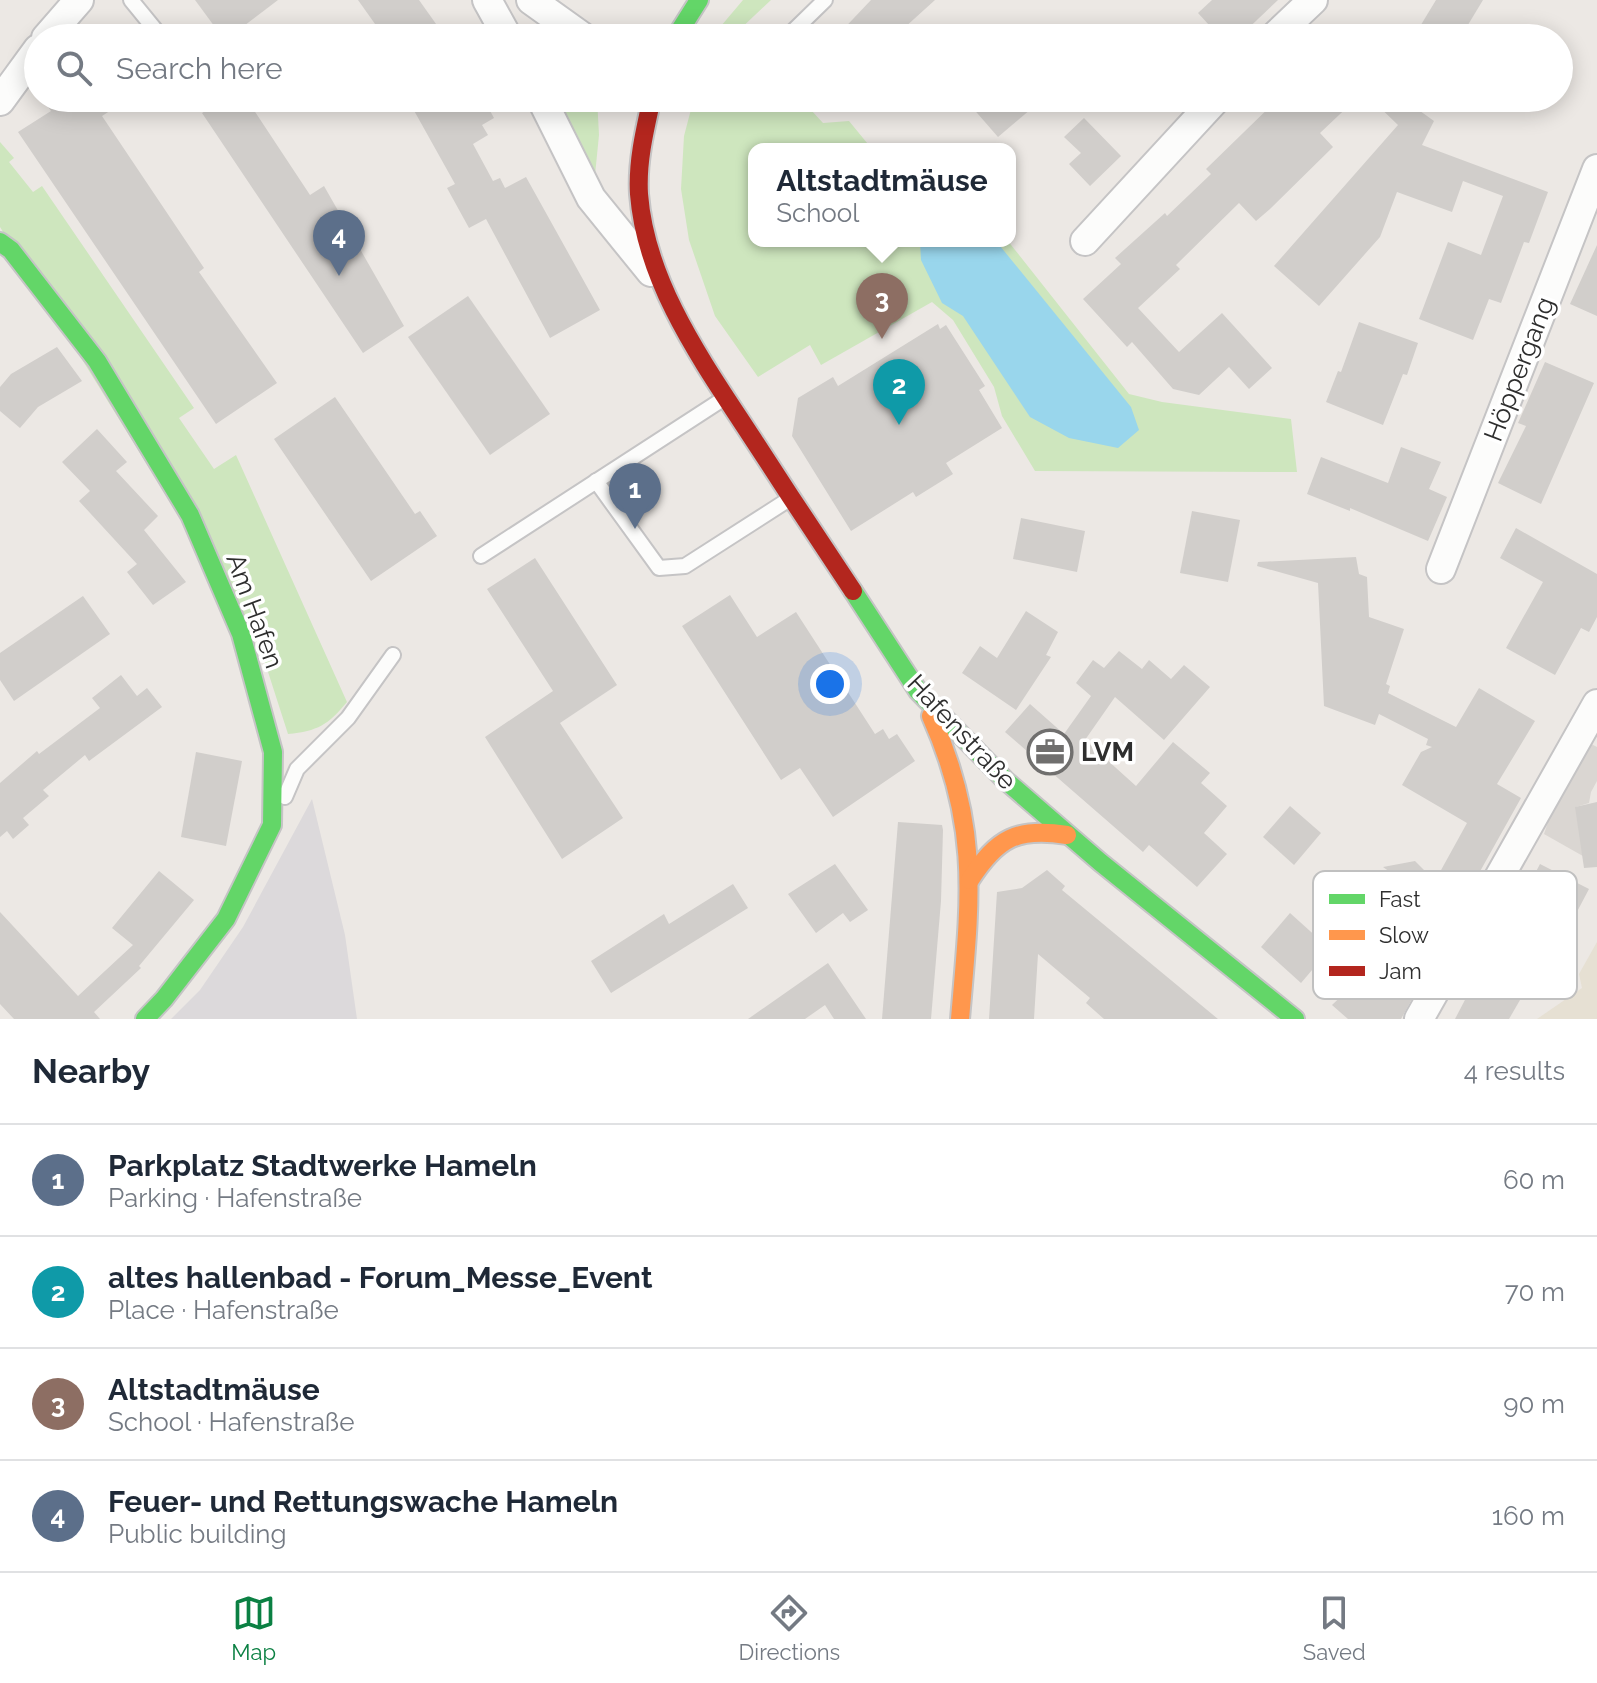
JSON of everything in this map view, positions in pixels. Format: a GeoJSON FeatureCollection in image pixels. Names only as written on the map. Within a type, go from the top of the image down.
{"type":"FeatureCollection","features":[{"type":"Feature","properties":{"kind":"main road"},"geometry":{"type":"LineString","coordinates":[[684,24],[699,0]]}},
{"type":"Feature","properties":{"kind":"main road","name":"Hafenstraße"},"geometry":{"type":"LineString","coordinates":[[649,112],[639,195],[649,242],[664,288],[726,397],[918,691],[975,752],[1067,835],[1295,1019]]}},
{"type":"Feature","properties":{"kind":"main road","name":"Am Hafen"},"geometry":{"type":"LineString","coordinates":[[0,242],[11,250],[97,361],[190,515],[241,634],[273,752],[272,825],[226,919],[145,1019]]}},
{"type":"Feature","properties":{"kind":"main road"},"geometry":{"type":"LineString","coordinates":[[918,691],[933,721],[956,783],[965,828],[970,880],[960,1019]]}},
{"type":"Feature","properties":{"kind":"main road"},"geometry":{"type":"LineString","coordinates":[[970,880],[991,849],[1003,839],[1023,831],[1045,830],[1067,835]]}},
{"type":"Feature","properties":{"kind":"street"},"geometry":{"type":"LineString","coordinates":[[58,24],[79,0]]}},
{"type":"Feature","properties":{"kind":"street"},"geometry":{"type":"LineString","coordinates":[[487,0],[500,24]]}},
{"type":"Feature","properties":{"kind":"street"},"geometry":{"type":"LineString","coordinates":[[531,0],[564,24]]}},
{"type":"Feature","properties":{"kind":"street"},"geometry":{"type":"LineString","coordinates":[[1288,24],[1313,0]]}},
{"type":"Feature","properties":{"kind":"street"},"geometry":{"type":"LineString","coordinates":[[0,101],[24,68]]}},
{"type":"Feature","properties":{"kind":"street","name":"Hafenstraße"},"geometry":{"type":"LineString","coordinates":[[548,112],[591,198],[664,288]]}},
{"type":"Feature","properties":{"kind":"street"},"geometry":{"type":"LineString","coordinates":[[1085,241],[1204,112]]}},
{"type":"Feature","properties":{"kind":"street","name":"Höppergang"},"geometry":{"type":"LineString","coordinates":[[1441,569],[1597,169]]}},
{"type":"Feature","properties":{"kind":"street"},"geometry":{"type":"LineString","coordinates":[[1503,871],[1597,704]]}},
{"type":"Feature","properties":{"kind":"street"},"geometry":{"type":"LineString","coordinates":[[1419,1019],[1430,999]]}},
{"type":"Feature","properties":{"kind":"lane"},"geometry":{"type":"LineString","coordinates":[[131,0],[151,24]]}},
{"type":"Feature","properties":{"kind":"lane"},"geometry":{"type":"LineString","coordinates":[[800,24],[825,0]]}},
{"type":"Feature","properties":{"kind":"lane"},"geometry":{"type":"LineString","coordinates":[[481,556],[726,397]]}},
{"type":"Feature","properties":{"kind":"lane"},"geometry":{"type":"LineString","coordinates":[[596,481],[659,568],[685,566],[791,498]]}},
{"type":"Feature","properties":{"kind":"lane"},"geometry":{"type":"LineString","coordinates":[[272,825],[297,769],[348,718],[393,655]]}},
{"type":"Feature","properties":{"kind":"shaded area"},"geometry":{"type":"Polygon","coordinates":[[[1589,743],[1597,747],[1597,781],[1589,803],[1576,807],[1597,864],[1544,834],[1562,781],[1589,743]]]}},
{"type":"Feature","properties":{"kind":"shaded area"},"geometry":{"type":"Polygon","coordinates":[[[312,799],[345,935],[357,1019],[171,1019],[200,990],[243,927],[312,799]]]}},
{"type":"Feature","properties":{"kind":"shaded area"},"geometry":{"type":"Polygon","coordinates":[[[1597,942],[1597,1019],[1537,1019],[1566,999],[1577,999],[1577,991],[1582,988],[1579,974],[1597,942]]]}},
{"type":"Feature","properties":{"kind":"green space"},"geometry":{"type":"Polygon","coordinates":[[[743,0],[771,0],[746,24],[723,24],[743,0]]]}},
{"type":"Feature","properties":{"kind":"green space"},"geometry":{"type":"Polygon","coordinates":[[[557,112],[598,112],[599,135],[594,185],[557,112]]]}},
{"type":"Feature","properties":{"kind":"green space"},"geometry":{"type":"Polygon","coordinates":[[[690,112],[813,112],[823,123],[849,121],[867,143],[748,143],[748,247],[1013,247],[1129,394],[1162,402],[1291,419],[1297,472],[1035,471],[1002,416],[994,387],[953,320],[932,302],[821,365],[810,345],[758,377],[715,316],[689,240],[681,189],[684,136],[690,112]]]}},
{"type":"Feature","properties":{"kind":"green space"},"geometry":{"type":"Polygon","coordinates":[[[0,142],[14,158],[9,162],[33,192],[42,186],[194,408],[179,418],[214,469],[236,455],[347,702],[322,726],[288,734],[260,647],[0,227],[0,142]]]}},
{"type":"Feature","properties":{"kind":"water"},"geometry":{"type":"Polygon","coordinates":[[[920,247],[1001,247],[1131,407],[1139,430],[1118,448],[1069,438],[1030,417],[963,316],[942,303],[921,260],[920,247]]]}},
{"type":"Feature","properties":{"kind":"building"},"geometry":{"type":"Polygon","coordinates":[[[195,0],[278,0],[246,24],[213,24],[195,0]]]}},
{"type":"Feature","properties":{"kind":"building"},"geometry":{"type":"Polygon","coordinates":[[[358,0],[419,0],[436,24],[375,24],[358,0]]]}},
{"type":"Feature","properties":{"kind":"building"},"geometry":{"type":"Polygon","coordinates":[[[871,0],[935,0],[908,24],[848,24],[871,0]]]}},
{"type":"Feature","properties":{"kind":"building"},"geometry":{"type":"Polygon","coordinates":[[[1212,0],[1278,0],[1253,24],[1208,24],[1198,13],[1212,0]]]}},
{"type":"Feature","properties":{"kind":"building"},"geometry":{"type":"Polygon","coordinates":[[[1436,0],[1483,0],[1468,24],[1421,24],[1436,0]]]}},
{"type":"Feature","properties":{"kind":"building"},"geometry":{"type":"Polygon","coordinates":[[[49,112],[108,112],[102,116],[204,268],[199,272],[277,383],[216,424],[18,132],[49,112]]]}},
{"type":"Feature","properties":{"kind":"building"},"geometry":{"type":"Polygon","coordinates":[[[255,112],[310,195],[324,186],[404,326],[363,353],[202,113],[255,112]]]}},
{"type":"Feature","properties":{"kind":"building"},"geometry":{"type":"Polygon","coordinates":[[[415,112],[491,112],[494,118],[482,125],[488,135],[473,144],[493,181],[500,178],[505,188],[526,177],[600,310],[550,338],[486,219],[469,228],[447,188],[455,184],[415,112]]]}},
{"type":"Feature","properties":{"kind":"building"},"geometry":{"type":"Polygon","coordinates":[[[976,112],[1027,112],[998,137],[976,112]]]}},
{"type":"Feature","properties":{"kind":"building"},"geometry":{"type":"Polygon","coordinates":[[[1265,112],[1342,112],[1320,133],[1333,147],[1270,209],[1256,221],[1239,203],[1176,265],[1180,269],[1138,308],[1179,352],[1222,313],[1272,368],[1249,389],[1229,367],[1199,395],[1173,389],[1132,342],[1127,347],[1083,299],[1121,264],[1115,258],[1165,213],[1167,216],[1211,174],[1206,169],[1265,112]]]}},
{"type":"Feature","properties":{"kind":"building"},"geometry":{"type":"Polygon","coordinates":[[[1385,112],[1421,112],[1434,121],[1422,145],[1548,192],[1529,243],[1524,242],[1501,303],[1489,299],[1473,340],[1419,319],[1448,242],[1481,255],[1503,196],[1463,181],[1452,212],[1397,192],[1380,237],[1319,306],[1274,266],[1398,125],[1385,112]]]}},
{"type":"Feature","properties":{"kind":"building"},"geometry":{"type":"Polygon","coordinates":[[[1084,118],[1121,156],[1090,186],[1069,164],[1081,153],[1064,137],[1084,118]]]}},
{"type":"Feature","properties":{"kind":"building"},"geometry":{"type":"Polygon","coordinates":[[[1597,245],[1597,316],[1570,304],[1597,245]]]}},
{"type":"Feature","properties":{"kind":"building"},"geometry":{"type":"Polygon","coordinates":[[[468,296],[550,414],[490,455],[408,337],[468,296]]]}},
{"type":"Feature","properties":{"kind":"building"},"geometry":{"type":"Polygon","coordinates":[[[1359,322],[1418,343],[1407,375],[1403,374],[1383,425],[1326,402],[1338,371],[1341,372],[1359,322]]]}},
{"type":"Feature","properties":{"kind":"building"},"geometry":{"type":"Polygon","coordinates":[[[938,324],[940,329],[946,325],[985,386],[979,390],[1002,428],[946,463],[953,474],[916,497],[913,492],[851,531],[792,436],[798,398],[833,377],[838,386],[938,324]]]}},
{"type":"Feature","properties":{"kind":"building"},"geometry":{"type":"Polygon","coordinates":[[[57,347],[82,381],[38,407],[20,428],[0,411],[0,387],[11,374],[57,347]]]}},
{"type":"Feature","properties":{"kind":"building"},"geometry":{"type":"Polygon","coordinates":[[[1545,362],[1594,383],[1541,504],[1498,483],[1526,426],[1518,423],[1545,362]]]}},
{"type":"Feature","properties":{"kind":"building"},"geometry":{"type":"Polygon","coordinates":[[[335,397],[415,514],[420,511],[437,536],[371,581],[274,439],[335,397]]]}},
{"type":"Feature","properties":{"kind":"building"},"geometry":{"type":"Polygon","coordinates":[[[97,429],[127,462],[116,471],[158,516],[144,530],[186,582],[153,605],[127,572],[137,564],[79,501],[90,491],[62,462],[97,429]]]}},
{"type":"Feature","properties":{"kind":"building"},"geometry":{"type":"Polygon","coordinates":[[[1401,447],[1441,462],[1429,489],[1447,497],[1428,541],[1350,508],[1350,511],[1307,494],[1321,457],[1388,483],[1401,447]]]}},
{"type":"Feature","properties":{"kind":"building"},"geometry":{"type":"Polygon","coordinates":[[[1192,511],[1240,520],[1228,582],[1180,573],[1192,511]]]}},
{"type":"Feature","properties":{"kind":"building"},"geometry":{"type":"Polygon","coordinates":[[[1021,518],[1085,531],[1077,572],[1013,559],[1021,518]]]}},
{"type":"Feature","properties":{"kind":"building"},"geometry":{"type":"Polygon","coordinates":[[[1516,528],[1597,574],[1597,617],[1589,632],[1581,628],[1555,675],[1506,648],[1543,582],[1500,558],[1516,528]]]}},
{"type":"Feature","properties":{"kind":"building"},"geometry":{"type":"Polygon","coordinates":[[[1356,557],[1359,574],[1367,577],[1369,617],[1404,629],[1386,684],[1390,686],[1388,693],[1456,727],[1479,688],[1535,721],[1497,784],[1521,798],[1480,871],[1441,871],[1467,823],[1402,785],[1421,752],[1432,747],[1426,745],[1428,739],[1379,714],[1375,725],[1324,706],[1318,583],[1257,566],[1258,562],[1356,557]]]}},
{"type":"Feature","properties":{"kind":"building"},"geometry":{"type":"Polygon","coordinates":[[[535,558],[617,685],[560,723],[623,818],[562,859],[485,737],[553,691],[487,589],[535,558]]]}},
{"type":"Feature","properties":{"kind":"building"},"geometry":{"type":"Polygon","coordinates":[[[730,595],[757,637],[796,612],[875,734],[883,729],[889,739],[897,734],[915,761],[833,817],[800,768],[781,780],[682,626],[730,595]]]}},
{"type":"Feature","properties":{"kind":"building"},"geometry":{"type":"Polygon","coordinates":[[[83,596],[110,634],[14,701],[0,680],[0,653],[83,596]]]}},
{"type":"Feature","properties":{"kind":"building"},"geometry":{"type":"Polygon","coordinates":[[[1026,611],[1058,632],[1046,655],[1051,657],[1016,710],[962,673],[980,646],[997,658],[1026,611]]]}},
{"type":"Feature","properties":{"kind":"building"},"geometry":{"type":"Polygon","coordinates":[[[1119,651],[1142,669],[1149,660],[1171,679],[1184,665],[1210,687],[1164,740],[1115,697],[1085,740],[1136,786],[1173,742],[1210,773],[1201,783],[1227,806],[1204,833],[1227,854],[1197,887],[1149,845],[1143,852],[1005,732],[1030,704],[1064,734],[1091,696],[1076,683],[1093,660],[1104,668],[1119,651]]]}},
{"type":"Feature","properties":{"kind":"building"},"geometry":{"type":"Polygon","coordinates":[[[121,675],[137,696],[147,688],[162,707],[89,761],[85,755],[43,790],[49,796],[23,818],[29,825],[13,839],[7,831],[0,837],[0,783],[37,751],[39,754],[100,708],[92,698],[121,675]]]}},
{"type":"Feature","properties":{"kind":"building"},"geometry":{"type":"Polygon","coordinates":[[[196,752],[242,761],[226,846],[181,837],[196,752]]]}},
{"type":"Feature","properties":{"kind":"building"},"geometry":{"type":"Polygon","coordinates":[[[1597,802],[1597,867],[1584,868],[1575,807],[1597,802]]]}},
{"type":"Feature","properties":{"kind":"building"},"geometry":{"type":"Polygon","coordinates":[[[1290,806],[1321,833],[1294,865],[1263,837],[1290,806]]]}},
{"type":"Feature","properties":{"kind":"building"},"geometry":{"type":"Polygon","coordinates":[[[898,822],[942,825],[943,830],[941,901],[931,1019],[882,1019],[898,822]]]}},
{"type":"Feature","properties":{"kind":"building"},"geometry":{"type":"Polygon","coordinates":[[[1415,861],[1425,871],[1389,871],[1383,867],[1415,861]]]}},
{"type":"Feature","properties":{"kind":"building"},"geometry":{"type":"Polygon","coordinates":[[[835,864],[868,910],[850,922],[843,913],[816,933],[788,894],[835,864]]]}},
{"type":"Feature","properties":{"kind":"building"},"geometry":{"type":"Polygon","coordinates":[[[1540,864],[1554,871],[1536,871],[1540,864]]]}},
{"type":"Feature","properties":{"kind":"building"},"geometry":{"type":"Polygon","coordinates":[[[1047,870],[1065,886],[1062,890],[1218,1019],[1104,1019],[1086,1003],[1090,998],[1038,954],[1034,1019],[989,1019],[997,892],[1022,888],[1047,870]]]}},
{"type":"Feature","properties":{"kind":"building"},"geometry":{"type":"Polygon","coordinates":[[[159,871],[194,900],[139,966],[141,968],[94,1012],[100,1019],[14,1019],[0,1004],[0,912],[78,996],[133,945],[112,928],[159,871]]]}},
{"type":"Feature","properties":{"kind":"building"},"geometry":{"type":"Polygon","coordinates":[[[1577,883],[1589,889],[1577,912],[1577,883]]]}},
{"type":"Feature","properties":{"kind":"building"},"geometry":{"type":"Polygon","coordinates":[[[733,884],[748,908],[611,993],[591,961],[664,914],[669,924],[733,884]]]}},
{"type":"Feature","properties":{"kind":"building"},"geometry":{"type":"Polygon","coordinates":[[[1290,913],[1313,934],[1313,969],[1301,983],[1261,947],[1290,913]]]}},
{"type":"Feature","properties":{"kind":"building"},"geometry":{"type":"Polygon","coordinates":[[[828,963],[866,1019],[834,1019],[825,1005],[805,1019],[748,1019],[828,963]]]}},
{"type":"Feature","properties":{"kind":"building"},"geometry":{"type":"Polygon","coordinates":[[[1338,999],[1412,999],[1401,1019],[1348,1019],[1332,1005],[1338,999]]]}},
{"type":"Feature","properties":{"kind":"building"},"geometry":{"type":"Polygon","coordinates":[[[1465,999],[1520,1000],[1509,1019],[1455,1019],[1465,999]]]}},
{"type":"Feature","properties":{"kind":"traffic: fast"},"geometry":{"type":"LineString","coordinates":[[684,24],[699,0]]}},
{"type":"Feature","properties":{"kind":"traffic: fast"},"geometry":{"type":"LineString","coordinates":[[0,242],[11,250],[97,361],[190,515],[241,634],[273,752],[272,825],[226,919],[145,1019]]}},
{"type":"Feature","properties":{"kind":"traffic: fast"},"geometry":{"type":"LineString","coordinates":[[853,591],[918,691],[1005,780],[1100,862],[1295,1019]]}},
{"type":"Feature","properties":{"kind":"traffic: slow"},"geometry":{"type":"LineString","coordinates":[[931,716],[947,756],[965,830],[968,901],[960,1019]]}},
{"type":"Feature","properties":{"kind":"traffic: slow"},"geometry":{"type":"LineString","coordinates":[[970,880],[990,854],[1010,839],[1035,833],[1067,835]]}},
{"type":"Feature","properties":{"kind":"traffic: jam"},"geometry":{"type":"LineString","coordinates":[[649,112],[640,158],[639,194],[644,228],[665,292],[716,382],[853,591]]}},
{"type":"Feature","properties":{"kind":"place","name":"Feuer- und Rettungswache Hameln"},"geometry":{"type":"Point","coordinates":[339,276]}},
{"type":"Feature","properties":{"kind":"place","name":"Altstadtmäuse"},"geometry":{"type":"Point","coordinates":[882,339]}},
{"type":"Feature","properties":{"kind":"place","name":"altes hallenbad - Forum_Messe_Event"},"geometry":{"type":"Point","coordinates":[899,425]}},
{"type":"Feature","properties":{"kind":"place","name":"Parkplatz Stadtwerke Hameln"},"geometry":{"type":"Point","coordinates":[635,529]}},
{"type":"Feature","properties":{"kind":"place","name":"LVM"},"geometry":{"type":"Point","coordinates":[1050,752]}}]}
